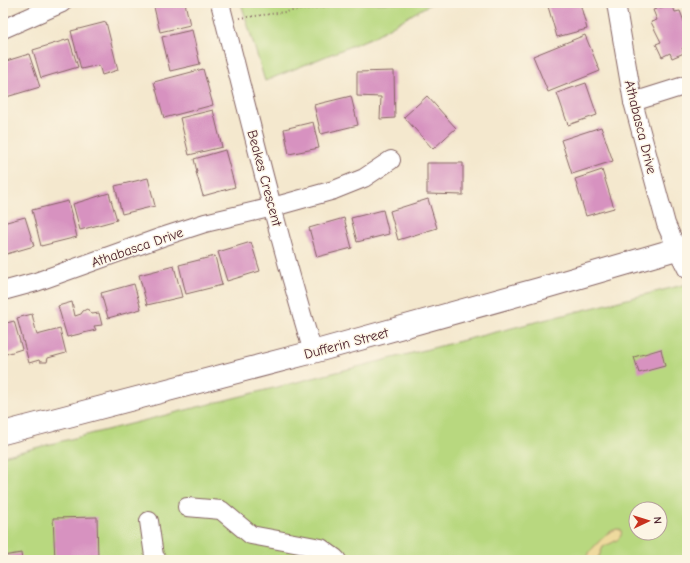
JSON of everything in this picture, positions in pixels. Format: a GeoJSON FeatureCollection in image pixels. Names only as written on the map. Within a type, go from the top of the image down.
{"type":"FeatureCollection","features":[{"type":"Feature","properties":{"kind":"main road","name":"Dufferin Street"},"geometry":{"type":"LineString","coordinates":[[3,433],[313,352],[682,248]]}},
{"type":"Feature","properties":{"kind":"street"},"geometry":{"type":"LineString","coordinates":[[3,29],[62,3]]}},
{"type":"Feature","properties":{"kind":"street","name":"Beakes Crescent"},"geometry":{"type":"LineString","coordinates":[[220,3],[253,134],[313,352]]}},
{"type":"Feature","properties":{"kind":"street","name":"Athabasca Drive"},"geometry":{"type":"LineString","coordinates":[[616,3],[633,102],[666,224],[682,248],[687,269]]}},
{"type":"Feature","properties":{"kind":"street"},"geometry":{"type":"LineString","coordinates":[[633,102],[687,85]]}},
{"type":"Feature","properties":{"kind":"street","name":"Athabasca Drive"},"geometry":{"type":"LineString","coordinates":[[3,291],[36,282],[162,237],[198,226],[334,190],[364,178],[390,160]]}},
{"type":"Feature","properties":{"kind":"street"},"geometry":{"type":"LineString","coordinates":[[187,507],[221,510],[251,536],[321,548],[336,560]]}},
{"type":"Feature","properties":{"kind":"street"},"geometry":{"type":"LineString","coordinates":[[149,521],[154,556],[157,560]]}},
{"type":"Feature","properties":{"kind":"path"},"geometry":{"type":"LineString","coordinates":[[240,18],[345,3]]}},
{"type":"Feature","properties":{"kind":"green space"},"geometry":{"type":"Polygon","coordinates":[[[241,3],[432,3],[373,37],[265,81],[241,3]]]}},
{"type":"Feature","properties":{"kind":"green space"},"geometry":{"type":"Polygon","coordinates":[[[687,284],[687,560],[3,560],[3,456],[687,284]]]}},
{"type":"Feature","properties":{"kind":"sand"},"geometry":{"type":"Polygon","coordinates":[[[617,529],[621,530],[618,539],[603,547],[596,560],[588,560],[586,558],[587,555],[609,532],[617,529]]]}},
{"type":"Feature","properties":{"kind":"building"},"geometry":{"type":"Polygon","coordinates":[[[153,3],[185,3],[190,25],[160,32],[153,3]]]}},
{"type":"Feature","properties":{"kind":"building"},"geometry":{"type":"Polygon","coordinates":[[[547,3],[580,3],[587,29],[557,37],[547,3]]]}},
{"type":"Feature","properties":{"kind":"building"},"geometry":{"type":"Polygon","coordinates":[[[672,4],[675,12],[680,11],[687,29],[687,47],[682,48],[684,53],[672,58],[670,53],[662,57],[656,44],[661,42],[651,22],[657,20],[653,10],[672,4]]]}},
{"type":"Feature","properties":{"kind":"building"},"geometry":{"type":"Polygon","coordinates":[[[106,22],[118,70],[102,75],[99,65],[81,69],[71,31],[106,22]]]}},
{"type":"Feature","properties":{"kind":"building"},"geometry":{"type":"Polygon","coordinates":[[[192,30],[200,64],[170,71],[162,37],[192,30]]]}},
{"type":"Feature","properties":{"kind":"building"},"geometry":{"type":"Polygon","coordinates":[[[585,35],[600,71],[548,92],[533,56],[585,35]]]}},
{"type":"Feature","properties":{"kind":"building"},"geometry":{"type":"Polygon","coordinates":[[[69,39],[78,67],[41,78],[33,50],[69,39]]]}},
{"type":"Feature","properties":{"kind":"building"},"geometry":{"type":"Polygon","coordinates":[[[29,54],[40,87],[3,98],[3,62],[29,54]]]}},
{"type":"Feature","properties":{"kind":"building"},"geometry":{"type":"Polygon","coordinates":[[[203,69],[213,105],[164,118],[154,82],[203,69]]]}},
{"type":"Feature","properties":{"kind":"building"},"geometry":{"type":"Polygon","coordinates":[[[394,71],[395,118],[380,119],[381,97],[357,96],[357,72],[394,71]]]}},
{"type":"Feature","properties":{"kind":"building"},"geometry":{"type":"Polygon","coordinates":[[[586,83],[597,115],[568,125],[557,93],[586,83]]]}},
{"type":"Feature","properties":{"kind":"building"},"geometry":{"type":"Polygon","coordinates":[[[351,96],[358,125],[321,134],[314,105],[351,96]]]}},
{"type":"Feature","properties":{"kind":"building"},"geometry":{"type":"Polygon","coordinates":[[[427,96],[456,128],[433,149],[404,117],[427,96]]]}},
{"type":"Feature","properties":{"kind":"building"},"geometry":{"type":"Polygon","coordinates":[[[213,110],[222,147],[189,155],[180,118],[213,110]]]}},
{"type":"Feature","properties":{"kind":"building"},"geometry":{"type":"Polygon","coordinates":[[[313,122],[319,148],[289,154],[284,129],[313,122]]]}},
{"type":"Feature","properties":{"kind":"building"},"geometry":{"type":"Polygon","coordinates":[[[601,127],[613,161],[572,174],[561,140],[601,127]]]}},
{"type":"Feature","properties":{"kind":"building"},"geometry":{"type":"Polygon","coordinates":[[[225,150],[235,187],[203,196],[194,159],[225,150]]]}},
{"type":"Feature","properties":{"kind":"building"},"geometry":{"type":"Polygon","coordinates":[[[427,163],[463,163],[463,195],[427,194],[427,163]]]}},
{"type":"Feature","properties":{"kind":"building"},"geometry":{"type":"Polygon","coordinates":[[[602,170],[614,208],[586,216],[575,179],[602,170]]]}},
{"type":"Feature","properties":{"kind":"building"},"geometry":{"type":"Polygon","coordinates":[[[148,178],[155,206],[122,214],[115,186],[148,178]]]}},
{"type":"Feature","properties":{"kind":"building"},"geometry":{"type":"Polygon","coordinates":[[[109,193],[117,220],[80,230],[73,204],[109,193]]]}},
{"type":"Feature","properties":{"kind":"building"},"geometry":{"type":"Polygon","coordinates":[[[428,199],[437,228],[398,240],[390,211],[428,199]]]}},
{"type":"Feature","properties":{"kind":"building"},"geometry":{"type":"Polygon","coordinates":[[[68,201],[77,237],[41,246],[32,210],[68,201]]]}},
{"type":"Feature","properties":{"kind":"building"},"geometry":{"type":"Polygon","coordinates":[[[383,210],[389,234],[357,242],[351,218],[383,210]]]}},
{"type":"Feature","properties":{"kind":"building"},"geometry":{"type":"Polygon","coordinates":[[[25,217],[34,246],[3,255],[3,223],[25,217]]]}},
{"type":"Feature","properties":{"kind":"building"},"geometry":{"type":"Polygon","coordinates":[[[344,218],[352,248],[317,257],[309,228],[344,218]]]}},
{"type":"Feature","properties":{"kind":"building"},"geometry":{"type":"Polygon","coordinates":[[[251,242],[260,271],[227,281],[218,252],[251,242]]]}},
{"type":"Feature","properties":{"kind":"building"},"geometry":{"type":"Polygon","coordinates":[[[215,256],[222,285],[186,294],[179,265],[215,256]]]}},
{"type":"Feature","properties":{"kind":"building"},"geometry":{"type":"Polygon","coordinates":[[[174,266],[182,297],[147,305],[139,275],[174,266]]]}},
{"type":"Feature","properties":{"kind":"building"},"geometry":{"type":"Polygon","coordinates":[[[134,284],[141,309],[108,318],[101,293],[134,284]]]}},
{"type":"Feature","properties":{"kind":"building"},"geometry":{"type":"Polygon","coordinates":[[[72,302],[75,316],[81,314],[87,309],[92,314],[99,313],[102,325],[94,326],[96,330],[67,337],[58,306],[72,302]]]}},
{"type":"Feature","properties":{"kind":"building"},"geometry":{"type":"Polygon","coordinates":[[[32,314],[37,335],[60,329],[66,353],[48,358],[47,362],[40,362],[39,360],[29,363],[17,318],[32,314]]]}},
{"type":"Feature","properties":{"kind":"building"},"geometry":{"type":"Polygon","coordinates":[[[14,321],[22,349],[3,355],[3,324],[14,321]]]}},
{"type":"Feature","properties":{"kind":"building"},"geometry":{"type":"Polygon","coordinates":[[[661,349],[665,366],[639,373],[634,357],[661,349]]]}},
{"type":"Feature","properties":{"kind":"building"},"geometry":{"type":"Polygon","coordinates":[[[97,517],[98,559],[55,560],[53,518],[97,517]]]}},
{"type":"Feature","properties":{"kind":"building"},"geometry":{"type":"Polygon","coordinates":[[[21,553],[22,560],[3,560],[3,556],[21,553]]]}}]}
